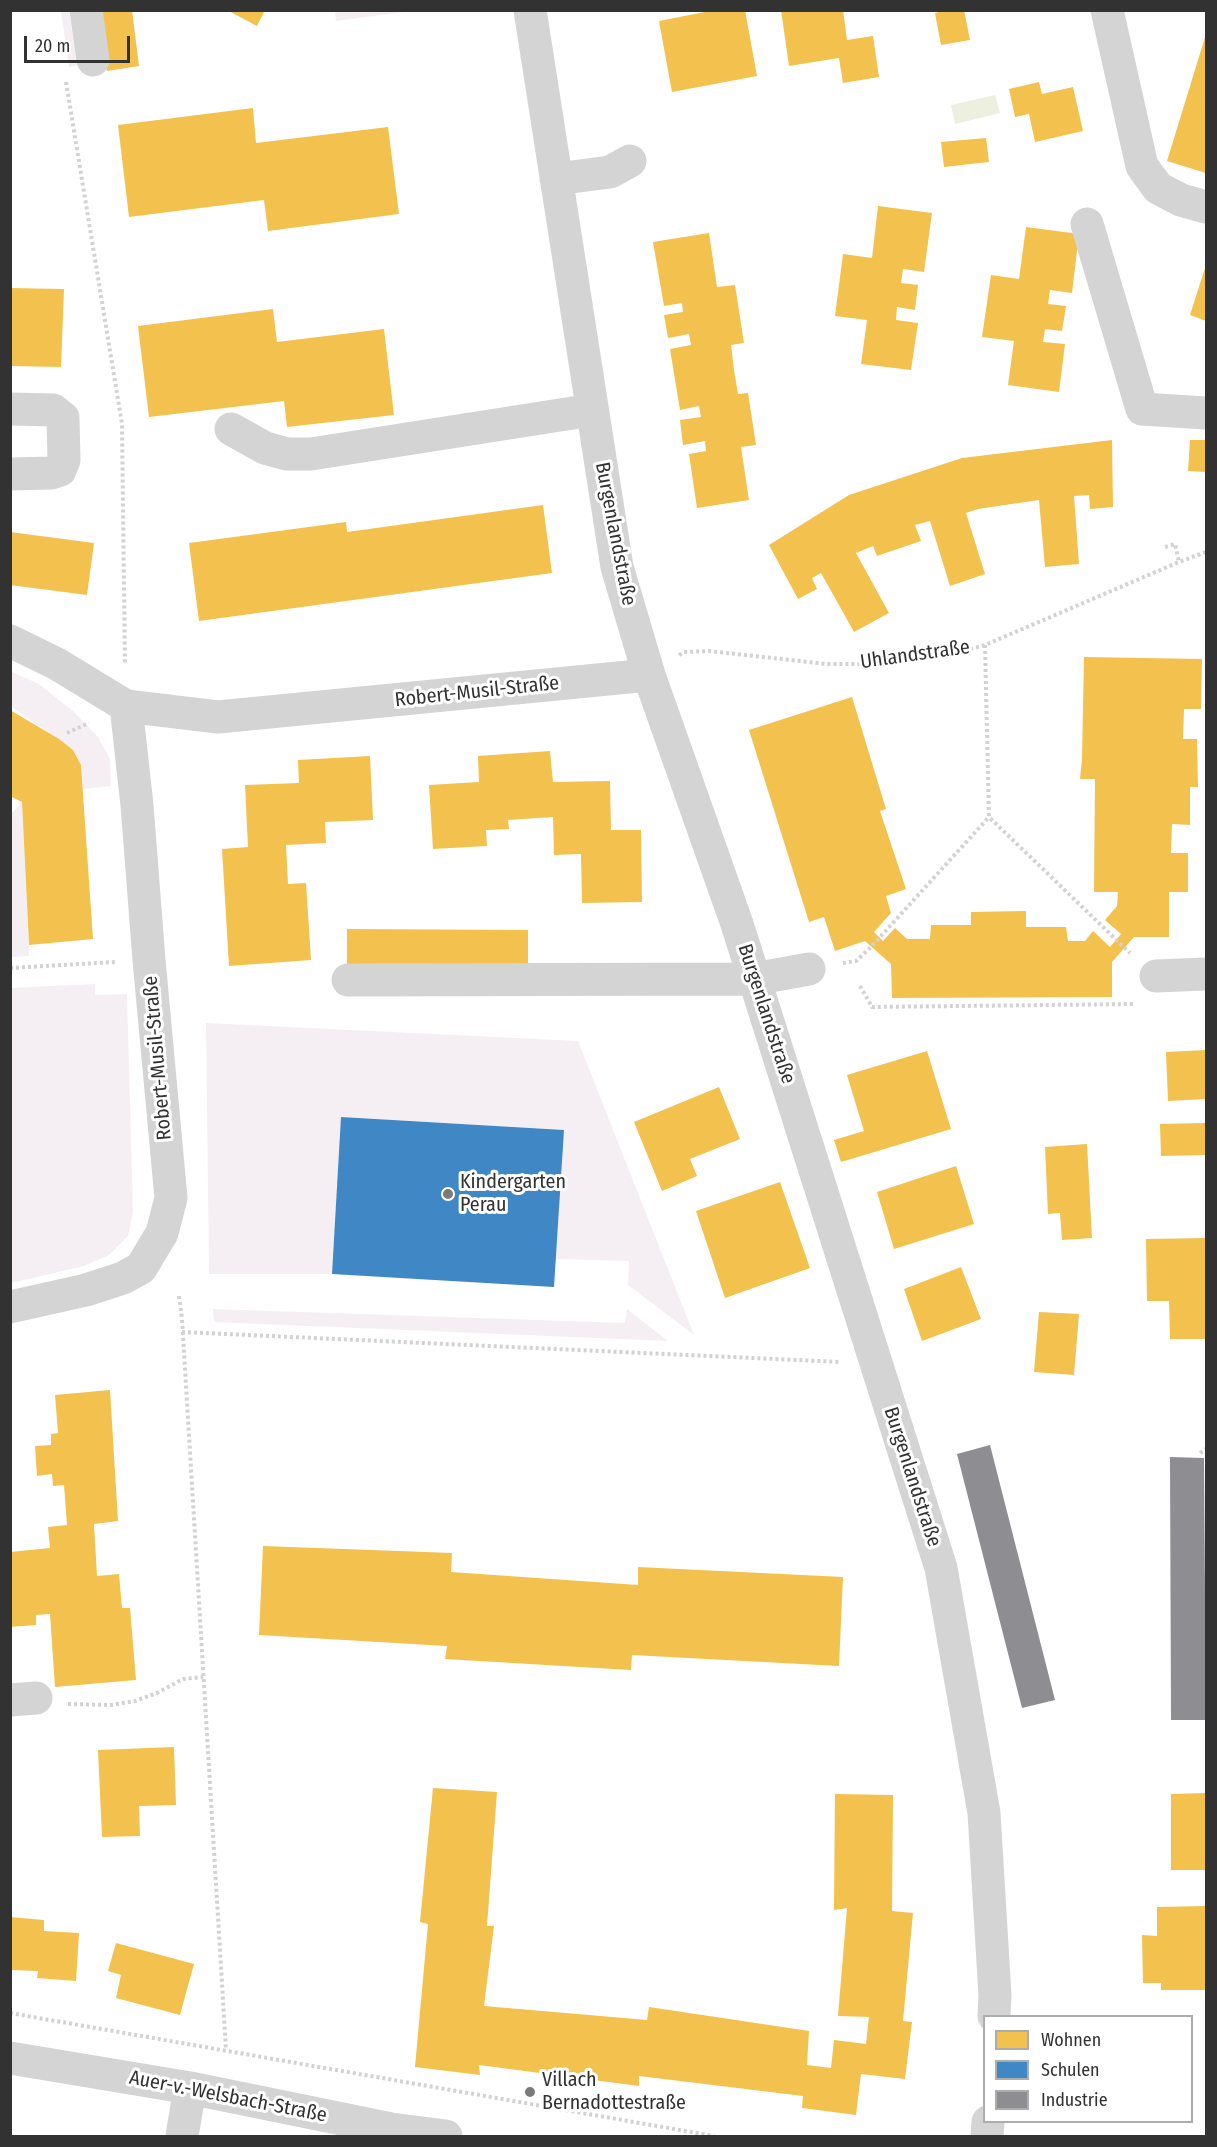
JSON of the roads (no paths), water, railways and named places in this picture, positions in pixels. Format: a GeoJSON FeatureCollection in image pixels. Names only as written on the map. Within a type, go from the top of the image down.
{"type":"FeatureCollection","features":[{"type":"Feature","properties":{"kind":"street"},"geometry":{"type":"LineString","coordinates":[[79,68],[86,10]]}},
{"type":"Feature","properties":{"kind":"street","name":"Burgenlandstraße"},"geometry":{"type":"LineString","coordinates":[[530,10],[617,567],[649,675],[754,979],[941,1568],[984,1813],[995,1995],[994,2015]]}},
{"type":"Feature","properties":{"kind":"street"},"geometry":{"type":"LineString","coordinates":[[1107,10],[1142,166],[1158,188],[1181,200],[1206,207]]}},
{"type":"Feature","properties":{"kind":"street"},"geometry":{"type":"LineString","coordinates":[[556,179],[610,172],[630,161]]}},
{"type":"Feature","properties":{"kind":"street"},"geometry":{"type":"LineString","coordinates":[[1087,224],[1142,409],[1206,413]]}},
{"type":"Feature","properties":{"kind":"street"},"geometry":{"type":"LineString","coordinates":[[10,409],[53,410],[63,418],[64,460],[60,470],[51,474],[10,474]]}},
{"type":"Feature","properties":{"kind":"street"},"geometry":{"type":"LineString","coordinates":[[231,429],[265,448],[287,454],[311,454],[592,410]]}},
{"type":"Feature","properties":{"kind":"street","name":"Robert-Musil-Straße"},"geometry":{"type":"LineString","coordinates":[[10,641],[57,664],[126,706],[218,717],[649,675]]}},
{"type":"Feature","properties":{"kind":"street","name":"Robert-Musil-Straße"},"geometry":{"type":"LineString","coordinates":[[10,1308],[86,1290],[123,1278],[141,1268],[162,1233],[171,1198],[148,960],[137,805],[126,706]]}},
{"type":"Feature","properties":{"kind":"street"},"geometry":{"type":"LineString","coordinates":[[348,980],[754,979],[809,969]]}},
{"type":"Feature","properties":{"kind":"street"},"geometry":{"type":"LineString","coordinates":[[1156,976],[1206,974]]}},
{"type":"Feature","properties":{"kind":"street","name":"Auer-v.-Welsbach-Straße"},"geometry":{"type":"LineString","coordinates":[[10,2058],[190,2088],[390,2133],[446,2136]]}},
{"type":"Feature","properties":{"kind":"street"},"geometry":{"type":"LineString","coordinates":[[182,2136],[190,2088]]}},
{"type":"Feature","properties":{"kind":"place","name":"Kindergarten Perau"},"geometry":{"type":"Point","coordinates":[448,1194]}},
{"type":"Feature","properties":{"kind":"place","name":"Villach Bernadottestraße"},"geometry":{"type":"Point","coordinates":[530,2092]}}]}
